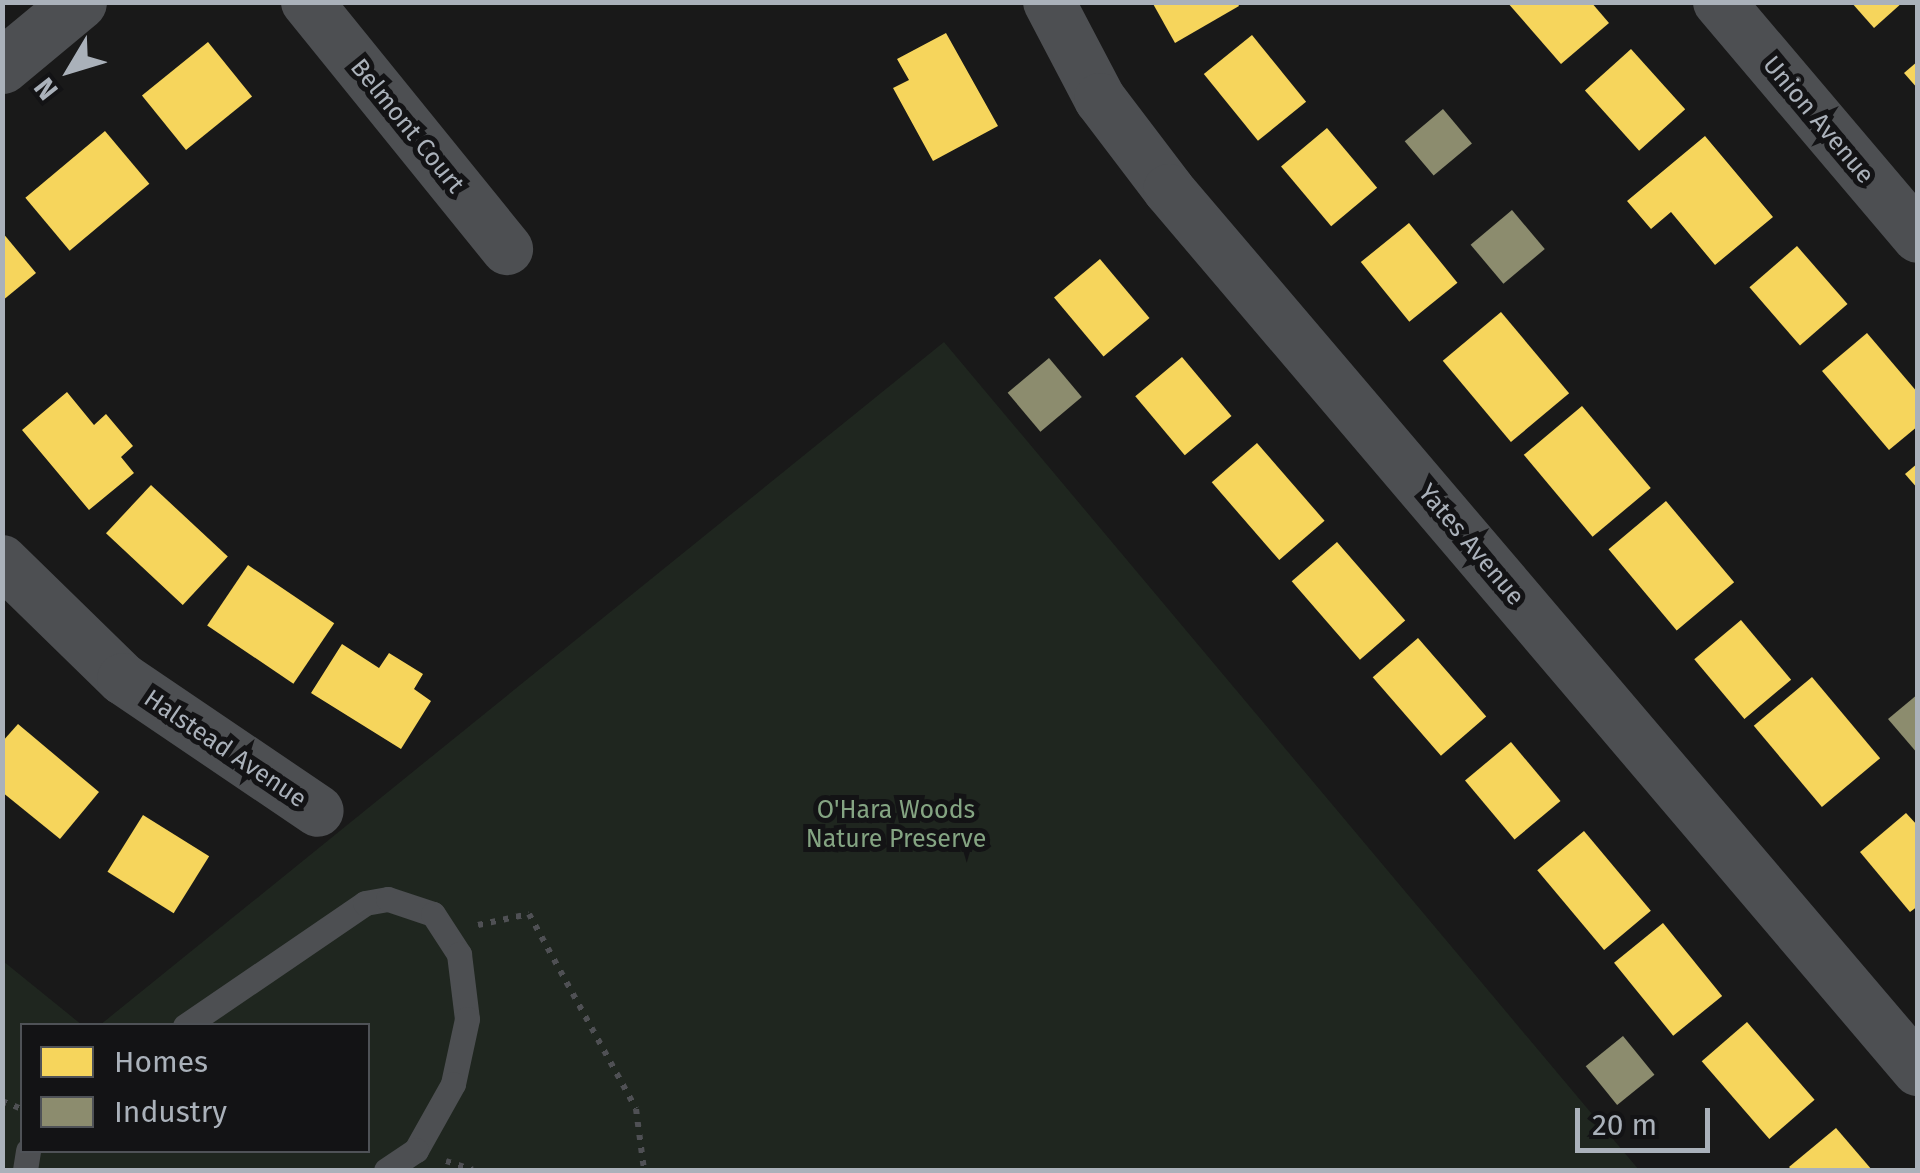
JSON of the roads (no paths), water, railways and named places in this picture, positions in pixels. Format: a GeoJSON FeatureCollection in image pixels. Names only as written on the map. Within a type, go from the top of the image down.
{"type":"FeatureCollection","features":[{"type":"Feature","properties":{"kind":"street"},"geometry":{"type":"LineString","coordinates":[[2,66],[79,2]]}},
{"type":"Feature","properties":{"kind":"street","name":"Belmont Court"},"geometry":{"type":"LineString","coordinates":[[308,2],[507,250]]}},
{"type":"Feature","properties":{"kind":"street","name":"Yates Avenue"},"geometry":{"type":"LineString","coordinates":[[1049,2],[1100,100],[1169,190],[1918,1070]]}},
{"type":"Feature","properties":{"kind":"street","name":"Union Avenue"},"geometry":{"type":"LineString","coordinates":[[1718,2],[1918,237]]}},
{"type":"Feature","properties":{"kind":"street","name":"Halstead Avenue"},"geometry":{"type":"LineString","coordinates":[[2,561],[123,679],[318,811]]}},
{"type":"Feature","properties":{"kind":"lane"},"geometry":{"type":"LineString","coordinates":[[188,1023],[364,903],[412,903],[451,934],[467,1019],[453,1084],[416,1150],[386,1170]]}},
{"type":"Feature","properties":{"kind":"park label","name":"O'Hara Woods Nature Preserve"},"geometry":{"type":"Point","coordinates":[896,826]}}]}
